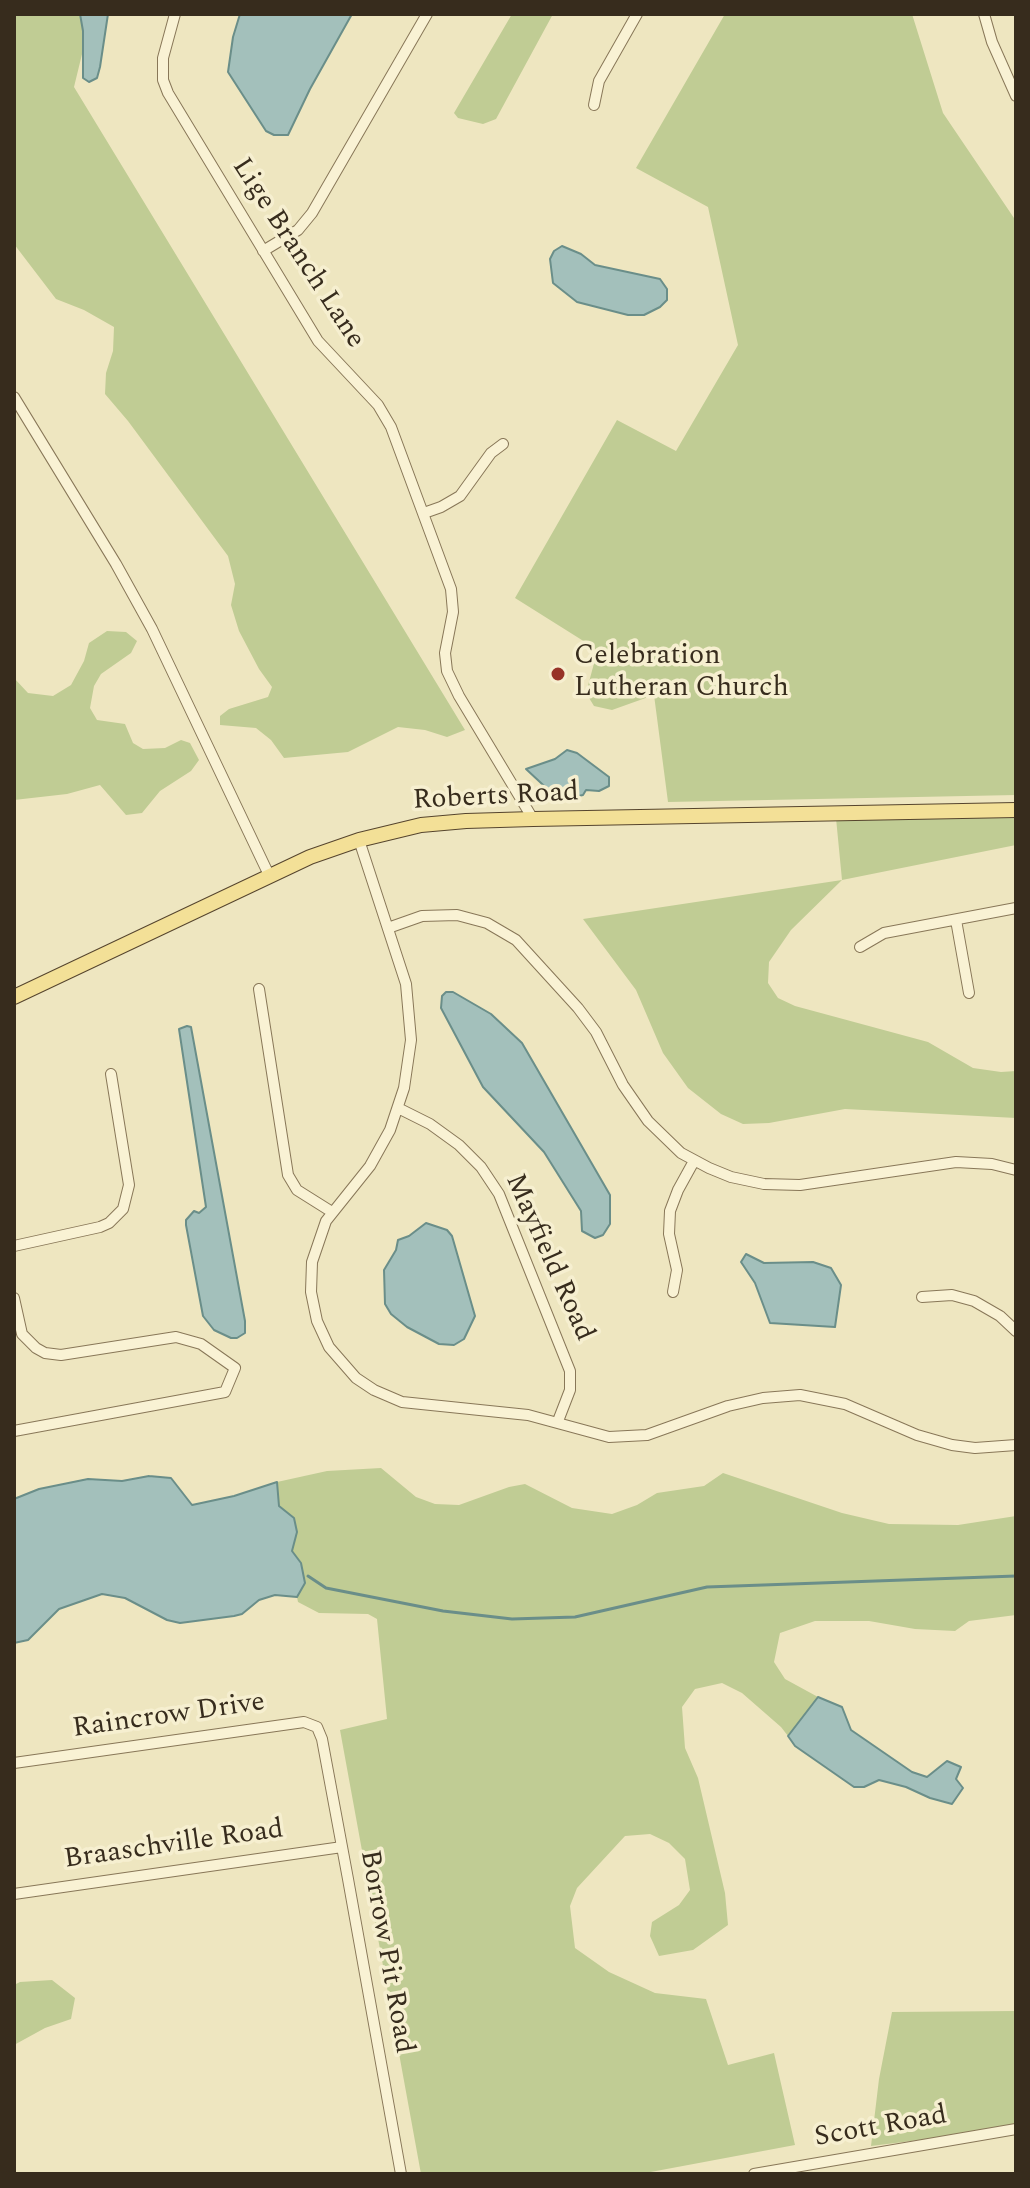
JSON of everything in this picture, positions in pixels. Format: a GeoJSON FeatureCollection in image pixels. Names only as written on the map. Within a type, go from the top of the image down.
{"type":"FeatureCollection","features":[{"type":"Feature","properties":{"kind":"main road","name":"Roberts Road"},"geometry":{"type":"LineString","coordinates":[[14,997],[310,857],[359,840],[432,824],[533,819],[1016,810]]}},
{"type":"Feature","properties":{"kind":"street","name":"Lige Branch Lane"},"geometry":{"type":"LineString","coordinates":[[175,14],[163,58],[163,80],[173,103],[318,341],[382,412],[395,437],[448,577],[453,600],[445,653],[447,671],[533,819]]}},
{"type":"Feature","properties":{"kind":"street"},"geometry":{"type":"LineString","coordinates":[[263,251],[298,230],[312,213],[427,14]]}},
{"type":"Feature","properties":{"kind":"street"},"geometry":{"type":"LineString","coordinates":[[594,105],[599,81],[637,14]]}},
{"type":"Feature","properties":{"kind":"street"},"geometry":{"type":"LineString","coordinates":[[984,14],[992,42],[1016,96]]}},
{"type":"Feature","properties":{"kind":"street"},"geometry":{"type":"LineString","coordinates":[[14,397],[145,617],[269,875]]}},
{"type":"Feature","properties":{"kind":"street"},"geometry":{"type":"LineString","coordinates":[[424,513],[460,496],[491,453],[503,444]]}},
{"type":"Feature","properties":{"kind":"street"},"geometry":{"type":"LineString","coordinates":[[359,840],[406,984],[411,1029],[409,1062],[398,1108],[370,1166],[332,1212],[315,1247],[311,1292],[317,1321],[329,1347],[356,1378],[402,1402],[499,1411],[558,1421],[609,1437],[647,1435],[728,1406],[763,1398],[800,1395],[845,1404],[943,1443],[975,1448],[1016,1445]]}},
{"type":"Feature","properties":{"kind":"street"},"geometry":{"type":"LineString","coordinates":[[860,947],[884,933],[1016,908]]}},
{"type":"Feature","properties":{"kind":"street"},"geometry":{"type":"LineString","coordinates":[[388,928],[422,916],[457,915],[487,923],[516,940],[596,1032],[623,1085],[648,1121],[694,1161],[731,1177],[783,1186],[817,1184],[956,1162],[992,1164],[1016,1170]]}},
{"type":"Feature","properties":{"kind":"street"},"geometry":{"type":"LineString","coordinates":[[956,920],[969,993]]}},
{"type":"Feature","properties":{"kind":"street"},"geometry":{"type":"LineString","coordinates":[[259,989],[288,1175],[297,1190],[332,1212]]}},
{"type":"Feature","properties":{"kind":"street"},"geometry":{"type":"LineString","coordinates":[[14,1246],[100,1227],[123,1209],[129,1185],[111,1074]]}},
{"type":"Feature","properties":{"kind":"street","name":"Mayfield Road"},"geometry":{"type":"LineString","coordinates":[[398,1108],[430,1124],[459,1145],[481,1167],[499,1194],[570,1371],[570,1390],[558,1421]]}},
{"type":"Feature","properties":{"kind":"street"},"geometry":{"type":"LineString","coordinates":[[673,1292],[677,1270],[669,1234],[670,1211],[694,1161]]}},
{"type":"Feature","properties":{"kind":"street"},"geometry":{"type":"LineString","coordinates":[[922,1297],[952,1295],[974,1301],[1000,1316],[1016,1331]]}},
{"type":"Feature","properties":{"kind":"street"},"geometry":{"type":"LineString","coordinates":[[14,1298],[22,1334],[45,1353],[61,1355],[164,1337],[188,1339],[214,1351],[235,1368],[225,1392],[14,1431]]}},
{"type":"Feature","properties":{"kind":"street","name":"Raincrow Drive"},"geometry":{"type":"LineString","coordinates":[[14,1763],[304,1722],[317,1727],[322,1739]]}},
{"type":"Feature","properties":{"kind":"street","name":"Borrow Pit Road"},"geometry":{"type":"LineString","coordinates":[[322,1739],[401,2174]]}},
{"type":"Feature","properties":{"kind":"street","name":"Braaschville Road"},"geometry":{"type":"LineString","coordinates":[[14,1894],[342,1847]]}},
{"type":"Feature","properties":{"kind":"street","name":"Scott Road"},"geometry":{"type":"LineString","coordinates":[[754,2174],[1016,2129]]}},
{"type":"Feature","properties":{"kind":"green space"},"geometry":{"type":"Polygon","coordinates":[[[14,14],[80,14],[83,50],[74,87],[465,730],[447,737],[425,730],[398,727],[348,752],[284,758],[271,740],[256,728],[220,725],[220,716],[229,709],[268,697],[272,687],[239,631],[231,605],[235,584],[228,556],[105,394],[114,327],[56,299],[14,244],[14,14]]]}},
{"type":"Feature","properties":{"kind":"green space"},"geometry":{"type":"Polygon","coordinates":[[[512,14],[553,14],[496,119],[483,124],[458,118],[454,113],[512,14]]]}},
{"type":"Feature","properties":{"kind":"green space"},"geometry":{"type":"Polygon","coordinates":[[[725,14],[912,14],[943,113],[1016,221],[1016,795],[668,802],[654,695],[612,710],[594,706],[586,693],[596,656],[593,647],[515,598],[617,420],[676,451],[738,345],[708,207],[636,168],[725,14]]]}},
{"type":"Feature","properties":{"kind":"green space"},"geometry":{"type":"Polygon","coordinates":[[[107,631],[126,632],[137,641],[131,653],[101,674],[94,686],[90,708],[97,720],[125,724],[133,743],[143,749],[165,748],[181,740],[190,743],[199,760],[191,771],[160,791],[142,813],[126,815],[100,785],[67,794],[14,800],[14,678],[28,693],[53,696],[71,685],[84,661],[89,643],[107,631]]]}},
{"type":"Feature","properties":{"kind":"green space"},"geometry":{"type":"Polygon","coordinates":[[[1016,815],[1016,845],[842,880],[836,818],[1016,815]]]}},
{"type":"Feature","properties":{"kind":"green space"},"geometry":{"type":"Polygon","coordinates":[[[842,880],[791,930],[769,962],[768,983],[778,998],[795,1006],[928,1042],[973,1068],[1016,1071],[1016,1118],[845,1109],[769,1123],[743,1124],[721,1114],[688,1088],[663,1053],[636,990],[583,919],[842,880]]]}},
{"type":"Feature","properties":{"kind":"green space"},"geometry":{"type":"Polygon","coordinates":[[[381,1468],[416,1497],[435,1504],[459,1505],[525,1484],[572,1508],[612,1514],[637,1505],[657,1493],[704,1486],[723,1473],[842,1513],[889,1524],[958,1525],[1016,1516],[1016,1615],[969,1621],[955,1631],[915,1629],[869,1621],[815,1621],[780,1633],[774,1662],[785,1679],[818,1697],[788,1736],[742,1693],[722,1683],[695,1689],[682,1707],[685,1748],[698,1778],[725,1893],[728,1925],[693,1950],[659,1956],[650,1936],[652,1922],[679,1905],[690,1890],[685,1859],[669,1843],[650,1834],[625,1836],[577,1888],[570,1906],[575,1948],[609,1972],[655,1993],[706,1999],[728,2065],[774,2053],[795,2145],[640,2174],[421,2174],[340,1730],[387,1719],[377,1619],[368,1614],[319,1613],[298,1602],[297,1597],[305,1583],[301,1563],[292,1551],[297,1532],[294,1518],[278,1506],[277,1482],[327,1471],[381,1468]]]}},
{"type":"Feature","properties":{"kind":"green space"},"geometry":{"type":"Polygon","coordinates":[[[52,1980],[75,1998],[71,2019],[45,2028],[14,2045],[14,1985],[52,1980]]]}},
{"type":"Feature","properties":{"kind":"green space"},"geometry":{"type":"Polygon","coordinates":[[[1015,2011],[1016,2128],[871,2146],[879,2079],[892,2012],[1015,2011]]]}},
{"type":"Feature","properties":{"kind":"water"},"geometry":{"type":"Polygon","coordinates":[[[80,14],[108,14],[97,78],[89,82],[83,78],[80,14]]]}},
{"type":"Feature","properties":{"kind":"water"},"geometry":{"type":"Polygon","coordinates":[[[240,14],[352,14],[288,135],[274,135],[266,131],[228,72],[240,14]]]}},
{"type":"Feature","properties":{"kind":"water"},"geometry":{"type":"Polygon","coordinates":[[[562,246],[581,254],[595,265],[660,279],[667,289],[667,300],[644,315],[628,315],[577,302],[553,283],[550,259],[554,251],[562,246]]]}},
{"type":"Feature","properties":{"kind":"water"},"geometry":{"type":"Polygon","coordinates":[[[567,750],[577,753],[609,777],[609,786],[599,791],[586,790],[583,795],[564,799],[556,797],[526,769],[555,759],[567,750]]]}},
{"type":"Feature","properties":{"kind":"water"},"geometry":{"type":"Polygon","coordinates":[[[453,992],[491,1014],[522,1043],[610,1195],[610,1224],[603,1235],[595,1238],[582,1231],[581,1211],[544,1152],[483,1087],[441,1008],[442,996],[453,992]]]}},
{"type":"Feature","properties":{"kind":"water"},"geometry":{"type":"Polygon","coordinates":[[[191,1027],[245,1321],[245,1333],[237,1338],[214,1330],[203,1316],[186,1225],[186,1220],[194,1211],[199,1213],[206,1207],[179,1029],[191,1027]]]}},
{"type":"Feature","properties":{"kind":"water"},"geometry":{"type":"Polygon","coordinates":[[[426,1223],[447,1230],[452,1236],[475,1316],[464,1339],[454,1345],[439,1344],[407,1327],[391,1314],[385,1304],[384,1270],[396,1250],[398,1240],[426,1223]]]}},
{"type":"Feature","properties":{"kind":"water"},"geometry":{"type":"Polygon","coordinates":[[[746,1254],[764,1263],[813,1262],[831,1268],[841,1285],[835,1327],[770,1323],[755,1283],[741,1262],[746,1254]]]}},
{"type":"Feature","properties":{"kind":"water"},"geometry":{"type":"Polygon","coordinates":[[[149,1476],[171,1478],[192,1505],[277,1482],[279,1506],[294,1518],[297,1532],[292,1551],[301,1563],[305,1583],[297,1597],[275,1595],[259,1600],[242,1614],[180,1623],[167,1620],[125,1598],[102,1594],[59,1609],[28,1640],[14,1643],[14,1499],[39,1489],[88,1479],[122,1481],[149,1476]]]}},
{"type":"Feature","properties":{"kind":"water"},"geometry":{"type":"Polygon","coordinates":[[[818,1697],[842,1707],[851,1730],[912,1772],[927,1777],[947,1761],[961,1767],[956,1779],[963,1788],[952,1804],[879,1780],[864,1787],[854,1787],[795,1746],[788,1736],[818,1697]]]}},
{"type":"Feature","properties":{"kind":"waterway"},"geometry":{"type":"LineString","coordinates":[[308,1576],[326,1588],[443,1611],[512,1619],[575,1617],[707,1587],[1016,1576]]}},
{"type":"Feature","properties":{"kind":"place","name":"Celebration Lutheran Church"},"geometry":{"type":"Point","coordinates":[558,674]}}]}
